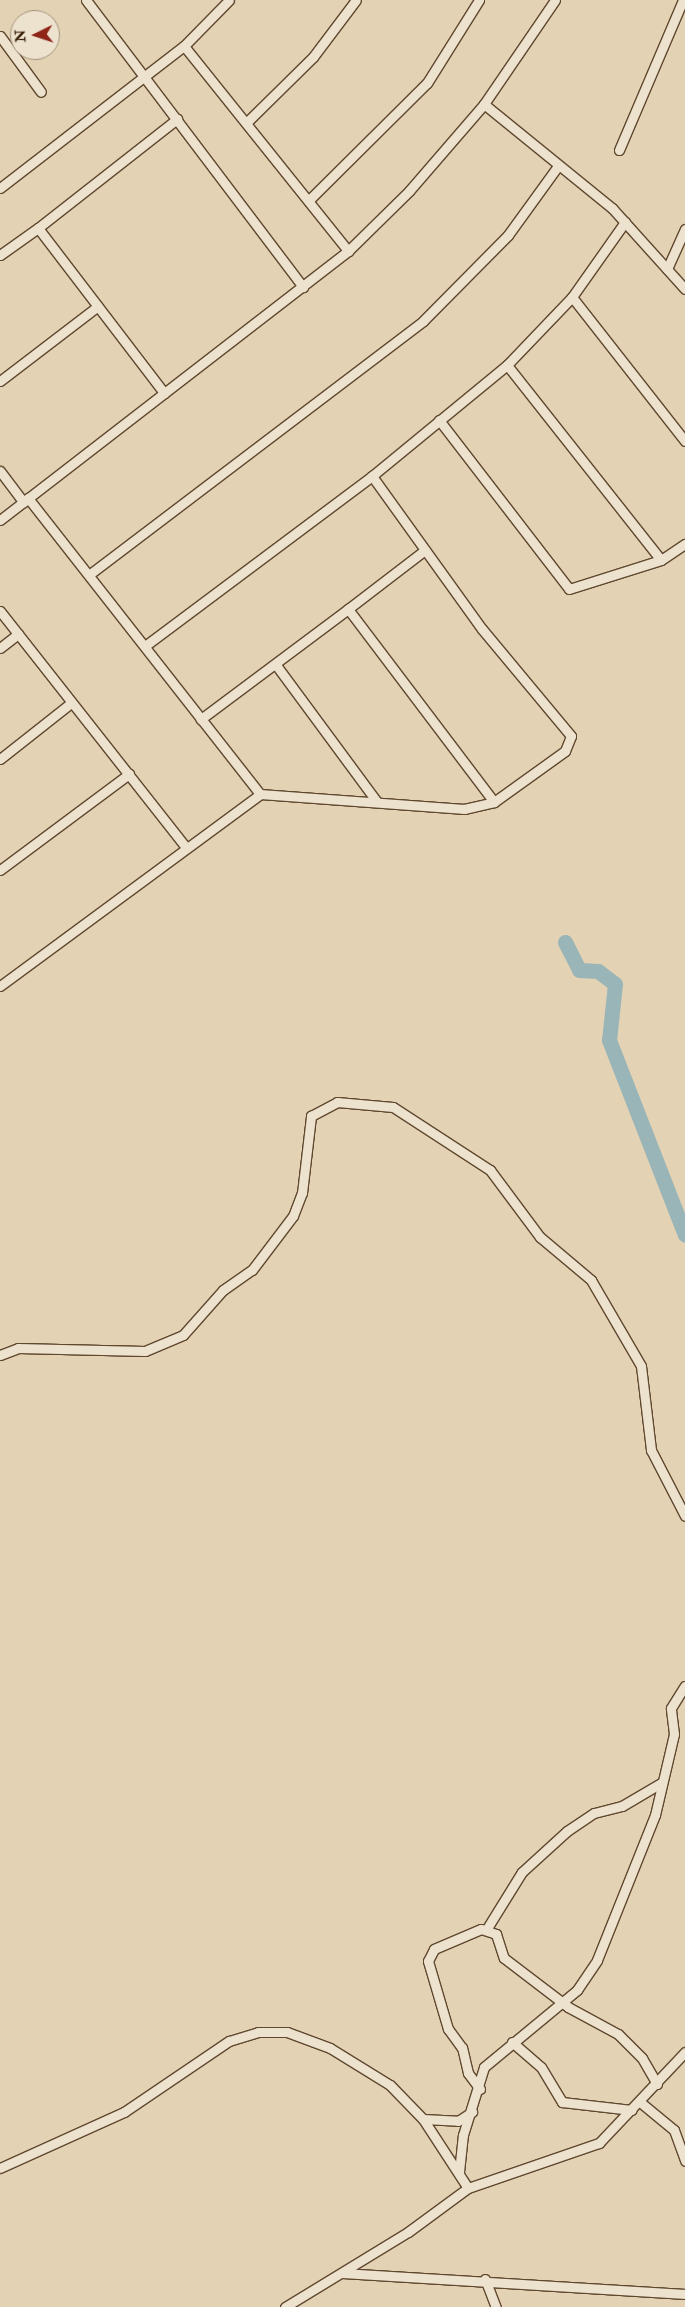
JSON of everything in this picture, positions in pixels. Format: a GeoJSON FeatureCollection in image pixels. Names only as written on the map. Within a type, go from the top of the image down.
{"type":"FeatureCollection","features":[{"type":"Feature","properties":{"kind":"street"},"geometry":{"type":"LineString","coordinates":[[0,188],[144,74],[184,46],[229,0]]}},
{"type":"Feature","properties":{"kind":"street"},"geometry":{"type":"LineString","coordinates":[[247,122],[313,57],[356,0]]}},
{"type":"Feature","properties":{"kind":"street"},"geometry":{"type":"LineString","coordinates":[[309,200],[427,83],[479,0]]}},
{"type":"Feature","properties":{"kind":"street"},"geometry":{"type":"LineString","coordinates":[[0,520],[348,251],[409,191],[484,104],[555,0]]}},
{"type":"Feature","properties":{"kind":"street"},"geometry":{"type":"LineString","coordinates":[[619,150],[683,0]]}},
{"type":"Feature","properties":{"kind":"street"},"geometry":{"type":"LineString","coordinates":[[88,1],[303,287]]}},
{"type":"Feature","properties":{"kind":"street"},"geometry":{"type":"LineString","coordinates":[[0,36],[41,92]]}},
{"type":"Feature","properties":{"kind":"street"},"geometry":{"type":"LineString","coordinates":[[184,46],[247,122],[348,251]]}},
{"type":"Feature","properties":{"kind":"street"},"geometry":{"type":"LineString","coordinates":[[484,104],[625,222],[685,290]]}},
{"type":"Feature","properties":{"kind":"street"},"geometry":{"type":"LineString","coordinates":[[0,255],[38,228],[177,119]]}},
{"type":"Feature","properties":{"kind":"street"},"geometry":{"type":"LineString","coordinates":[[90,574],[423,321],[508,235],[558,166]]}},
{"type":"Feature","properties":{"kind":"street"},"geometry":{"type":"LineString","coordinates":[[144,646],[372,476],[507,365],[572,297],[625,222]]}},
{"type":"Feature","properties":{"kind":"street"},"geometry":{"type":"LineString","coordinates":[[38,228],[164,393]]}},
{"type":"Feature","properties":{"kind":"street"},"geometry":{"type":"LineString","coordinates":[[667,269],[685,228]]}},
{"type":"Feature","properties":{"kind":"street"},"geometry":{"type":"LineString","coordinates":[[572,297],[685,441]]}},
{"type":"Feature","properties":{"kind":"street"},"geometry":{"type":"LineString","coordinates":[[0,381],[98,306]]}},
{"type":"Feature","properties":{"kind":"street"},"geometry":{"type":"LineString","coordinates":[[507,365],[660,560]]}},
{"type":"Feature","properties":{"kind":"street"},"geometry":{"type":"LineString","coordinates":[[439,420],[569,589],[660,560],[685,544]]}},
{"type":"Feature","properties":{"kind":"street"},"geometry":{"type":"LineString","coordinates":[[0,471],[90,574],[260,794]]}},
{"type":"Feature","properties":{"kind":"street"},"geometry":{"type":"LineString","coordinates":[[0,986],[185,846],[260,794],[464,809],[494,802],[566,751],[572,741],[425,550],[372,476]]}},
{"type":"Feature","properties":{"kind":"street"},"geometry":{"type":"LineString","coordinates":[[201,719],[276,665],[425,550]]}},
{"type":"Feature","properties":{"kind":"street"},"geometry":{"type":"LineString","coordinates":[[348,609],[494,802]]}},
{"type":"Feature","properties":{"kind":"street"},"geometry":{"type":"LineString","coordinates":[[0,611],[185,846]]}},
{"type":"Feature","properties":{"kind":"street"},"geometry":{"type":"LineString","coordinates":[[0,648],[18,634]]}},
{"type":"Feature","properties":{"kind":"street"},"geometry":{"type":"LineString","coordinates":[[276,665],[377,802]]}},
{"type":"Feature","properties":{"kind":"street"},"geometry":{"type":"LineString","coordinates":[[0,759],[71,703]]}},
{"type":"Feature","properties":{"kind":"street"},"geometry":{"type":"LineString","coordinates":[[0,870],[129,774]]}},
{"type":"Feature","properties":{"kind":"street"},"geometry":{"type":"LineString","coordinates":[[0,1355],[28,1348],[145,1351],[183,1335],[222,1290],[252,1270],[293,1216],[302,1193],[312,1116],[337,1102],[393,1107],[490,1170],[540,1237],[591,1280],[641,1366],[651,1450],[685,1516]]}},
{"type":"Feature","properties":{"kind":"street"},"geometry":{"type":"LineString","coordinates":[[459,2172],[484,2067],[587,1979],[597,1960],[655,1815],[674,1734],[671,1708],[685,1686]]}},
{"type":"Feature","properties":{"kind":"street"},"geometry":{"type":"LineString","coordinates":[[486,1930],[522,1872],[567,1831],[594,1813],[622,1806],[661,1783]]}},
{"type":"Feature","properties":{"kind":"street"},"geometry":{"type":"LineString","coordinates":[[480,2088],[468,2073],[462,2048],[448,2029],[428,1961],[434,1949],[456,1944],[470,1932],[486,1930],[498,1936],[504,1958],[561,2002],[618,2034],[642,2058],[657,2084]]}},
{"type":"Feature","properties":{"kind":"street"},"geometry":{"type":"LineString","coordinates":[[0,2168],[124,2112],[207,2054],[258,2032],[298,2034],[351,2059],[390,2085],[423,2119],[468,2188]]}},
{"type":"Feature","properties":{"kind":"street"},"geometry":{"type":"LineString","coordinates":[[512,2042],[541,2067],[562,2102],[632,2110]]}},
{"type":"Feature","properties":{"kind":"street"},"geometry":{"type":"LineString","coordinates":[[285,2307],[468,2188],[589,2149],[640,2102],[685,2052]]}},
{"type":"Feature","properties":{"kind":"street"},"geometry":{"type":"LineString","coordinates":[[640,2102],[659,2114],[682,2138],[685,2162]]}},
{"type":"Feature","properties":{"kind":"street"},"geometry":{"type":"LineString","coordinates":[[423,2119],[458,2121],[472,2112]]}},
{"type":"Feature","properties":{"kind":"street"},"geometry":{"type":"LineString","coordinates":[[341,2272],[485,2279],[685,2294]]}},
{"type":"Feature","properties":{"kind":"street"},"geometry":{"type":"LineString","coordinates":[[485,2279],[496,2307]]}},
{"type":"Feature","properties":{"kind":"waterway"},"geometry":{"type":"LineString","coordinates":[[565,942],[579,970],[598,971],[615,984],[609,1040],[685,1235]]}}]}
